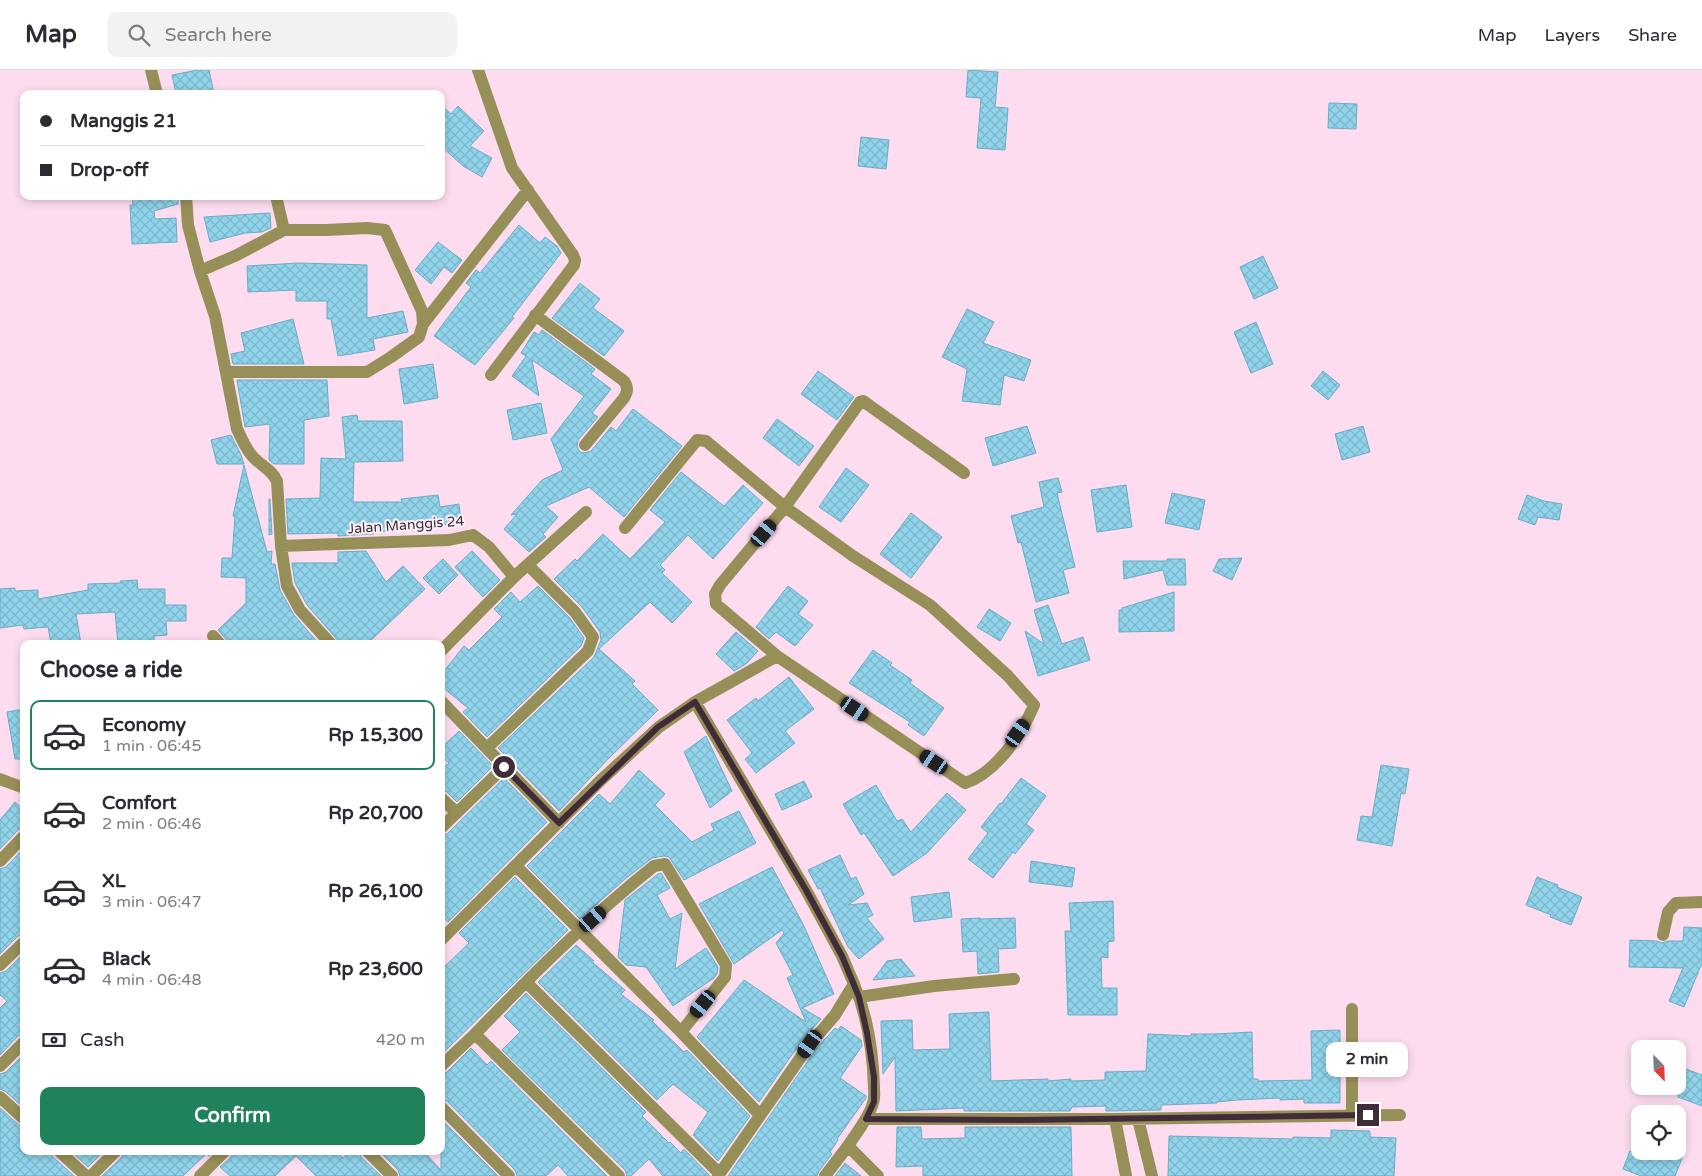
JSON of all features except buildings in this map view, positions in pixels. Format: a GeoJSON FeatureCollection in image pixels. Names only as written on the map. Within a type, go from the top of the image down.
{"type":"FeatureCollection","features":[{"type":"Feature","properties":{"kind":"street"},"geometry":{"type":"LineString","coordinates":[[151,70],[156,90]]}},
{"type":"Feature","properties":{"kind":"street"},"geometry":{"type":"LineString","coordinates":[[478,70],[512,168],[573,254],[575,260],[574,265],[491,375]]}},
{"type":"Feature","properties":{"kind":"street"},"geometry":{"type":"LineString","coordinates":[[226,372],[367,372],[418,337],[423,324],[528,190]]}},
{"type":"Feature","properties":{"kind":"street"},"geometry":{"type":"LineString","coordinates":[[186,200],[188,225],[200,271],[215,316],[237,429],[245,446],[254,458],[274,474],[278,480],[281,546],[287,586],[300,610],[327,640]]}},
{"type":"Feature","properties":{"kind":"street"},"geometry":{"type":"LineString","coordinates":[[277,200],[284,230]]}},
{"type":"Feature","properties":{"kind":"street"},"geometry":{"type":"LineString","coordinates":[[200,271],[237,255],[284,230],[367,228],[385,230],[422,311],[423,324]]}},
{"type":"Feature","properties":{"kind":"street"},"geometry":{"type":"LineString","coordinates":[[535,315],[624,381],[627,386],[628,392],[624,398],[585,445]]}},
{"type":"Feature","properties":{"kind":"street"},"geometry":{"type":"LineString","coordinates":[[625,528],[697,440],[706,441],[785,507],[853,556],[930,606],[1008,676],[1034,705],[1028,720],[1000,759],[983,774],[965,784],[776,656],[716,604],[715,594],[720,585],[785,507],[856,406],[863,401],[964,473]]}},
{"type":"Feature","properties":{"kind":"street"},"geometry":{"type":"LineString","coordinates":[[445,647],[514,577],[586,512]]}},
{"type":"Feature","properties":{"kind":"street","name":"Jalan Manggis 24"},"geometry":{"type":"LineString","coordinates":[[281,546],[449,540],[473,535],[489,546],[514,577]]}},
{"type":"Feature","properties":{"kind":"street"},"geometry":{"type":"LineString","coordinates":[[487,748],[588,651],[593,637],[575,612],[528,565]]}},
{"type":"Feature","properties":{"kind":"street"},"geometry":{"type":"LineString","coordinates":[[445,936],[658,727],[695,702],[776,656]]}},
{"type":"Feature","properties":{"kind":"street"},"geometry":{"type":"LineString","coordinates":[[695,702],[806,890],[842,956],[859,997],[874,1077],[874,1102],[866,1119],[825,1176]]}},
{"type":"Feature","properties":{"kind":"street"},"geometry":{"type":"LineString","coordinates":[[445,705],[559,823]]}},
{"type":"Feature","properties":{"kind":"street"},"geometry":{"type":"LineString","coordinates":[[445,824],[504,767]]}},
{"type":"Feature","properties":{"kind":"street"},"geometry":{"type":"LineString","coordinates":[[0,779],[20,786]]}},
{"type":"Feature","properties":{"kind":"street"},"geometry":{"type":"LineString","coordinates":[[445,802],[457,813]]}},
{"type":"Feature","properties":{"kind":"street"},"geometry":{"type":"LineString","coordinates":[[0,861],[20,840]]}},
{"type":"Feature","properties":{"kind":"street"},"geometry":{"type":"LineString","coordinates":[[445,1062],[580,930],[654,866],[665,864],[726,965],[725,977],[681,1032]]}},
{"type":"Feature","properties":{"kind":"street"},"geometry":{"type":"LineString","coordinates":[[516,866],[681,1032],[760,1116]]}},
{"type":"Feature","properties":{"kind":"street"},"geometry":{"type":"LineString","coordinates":[[1662,935],[1668,912],[1676,904],[1702,902]]}},
{"type":"Feature","properties":{"kind":"street"},"geometry":{"type":"LineString","coordinates":[[0,965],[20,946]]}},
{"type":"Feature","properties":{"kind":"street"},"geometry":{"type":"LineString","coordinates":[[859,997],[934,986],[1014,979]]}},
{"type":"Feature","properties":{"kind":"street"},"geometry":{"type":"LineString","coordinates":[[526,982],[719,1175],[810,1044],[835,1015],[854,984]]}},
{"type":"Feature","properties":{"kind":"street"},"geometry":{"type":"LineString","coordinates":[[1352,1009],[1352,1116]]}},
{"type":"Feature","properties":{"kind":"street"},"geometry":{"type":"LineString","coordinates":[[474,1034],[619,1176]]}},
{"type":"Feature","properties":{"kind":"street"},"geometry":{"type":"LineString","coordinates":[[0,1066],[20,1046]]}},
{"type":"Feature","properties":{"kind":"street"},"geometry":{"type":"LineString","coordinates":[[0,1098],[20,1116]]}},
{"type":"Feature","properties":{"kind":"street"},"geometry":{"type":"LineString","coordinates":[[445,1111],[509,1176]]}},
{"type":"Feature","properties":{"kind":"street"},"geometry":{"type":"LineString","coordinates":[[866,1119],[1138,1119],[1400,1115]]}},
{"type":"Feature","properties":{"kind":"street"},"geometry":{"type":"LineString","coordinates":[[1115,1119],[1126,1176]]}},
{"type":"Feature","properties":{"kind":"street"},"geometry":{"type":"LineString","coordinates":[[1138,1119],[1152,1176]]}},
{"type":"Feature","properties":{"kind":"street"},"geometry":{"type":"LineString","coordinates":[[848,1146],[878,1176]]}},
{"type":"Feature","properties":{"kind":"street"},"geometry":{"type":"LineString","coordinates":[[63,1155],[86,1176]]}},
{"type":"Feature","properties":{"kind":"street"},"geometry":{"type":"LineString","coordinates":[[90,1176],[112,1155]]}},
{"type":"Feature","properties":{"kind":"street"},"geometry":{"type":"LineString","coordinates":[[200,1176],[221,1155]]}},
{"type":"Feature","properties":{"kind":"street"},"geometry":{"type":"LineString","coordinates":[[371,1155],[392,1176]]}},
{"type":"Feature","properties":{"kind":"route"},"geometry":{"type":"LineString","coordinates":[[504,767],[559,823],[658,727],[695,702],[806,890],[842,956],[859,997],[874,1077],[874,1102],[866,1119],[1021,1120],[1368,1115]]}}]}
